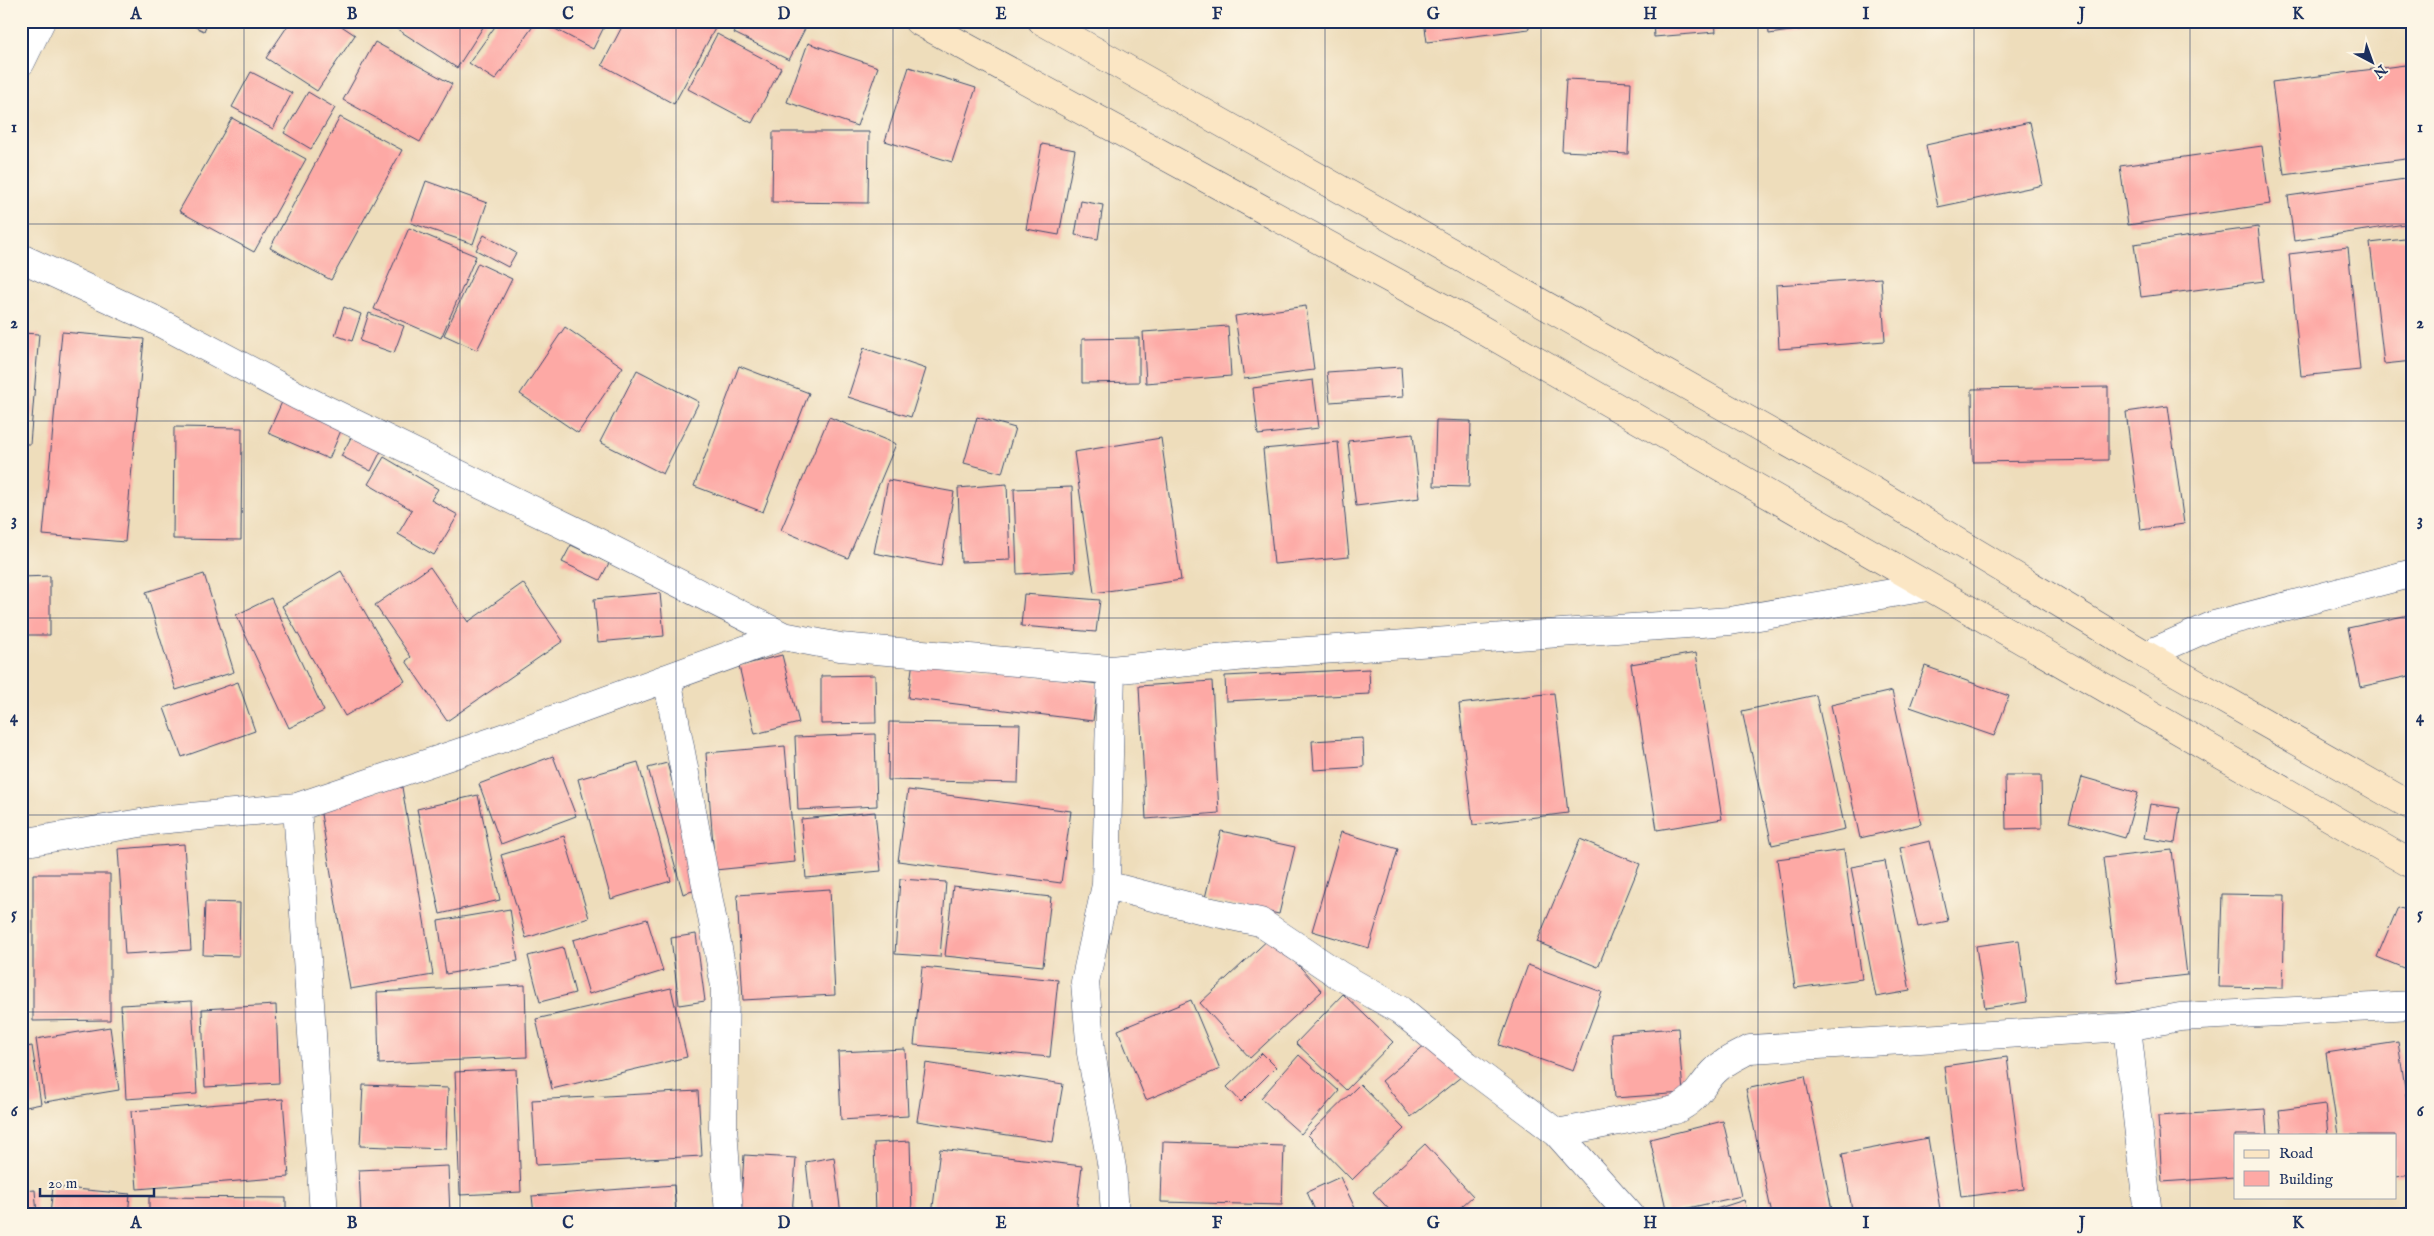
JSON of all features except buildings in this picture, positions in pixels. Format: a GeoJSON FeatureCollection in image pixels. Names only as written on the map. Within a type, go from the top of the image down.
{"type":"FeatureCollection","features":[{"type":"Feature","properties":{"kind":"main road"},"geometry":{"type":"LineString","coordinates":[[918,21],[1460,317],[2413,865]]}},
{"type":"Feature","properties":{"kind":"main road"},"geometry":{"type":"LineString","coordinates":[[1042,21],[1872,490],[2146,655],[2413,807]]}},
{"type":"Feature","properties":{"kind":"street"},"geometry":{"type":"LineString","coordinates":[[21,62],[41,21]]}},
{"type":"Feature","properties":{"kind":"street"},"geometry":{"type":"LineString","coordinates":[[21,258],[151,318],[298,396],[576,531],[783,636],[840,647],[1111,670],[1265,654],[1730,621],[1927,586]]}},
{"type":"Feature","properties":{"kind":"street"},"geometry":{"type":"LineString","coordinates":[[2146,655],[2214,625],[2413,573]]}},
{"type":"Feature","properties":{"kind":"street"},"geometry":{"type":"LineString","coordinates":[[21,843],[158,820],[297,807],[497,740],[783,636]]}},
{"type":"Feature","properties":{"kind":"street"},"geometry":{"type":"LineString","coordinates":[[1111,670],[1106,885],[1085,982],[1091,1053],[1112,1168],[1115,1215]]}},
{"type":"Feature","properties":{"kind":"street"},"geometry":{"type":"LineString","coordinates":[[667,678],[725,986],[723,1127],[729,1215]]}},
{"type":"Feature","properties":{"kind":"street"},"geometry":{"type":"LineString","coordinates":[[297,807],[324,1215]]}},
{"type":"Feature","properties":{"kind":"street"},"geometry":{"type":"LineString","coordinates":[[1106,885],[1207,911],[1260,922],[1400,1010],[1557,1133],[1630,1215]]}},
{"type":"Feature","properties":{"kind":"street"},"geometry":{"type":"LineString","coordinates":[[1557,1133],[1675,1110],[1689,1103],[1713,1073],[1727,1061],[1750,1049],[2127,1027],[2180,1017],[2413,1006]]}},
{"type":"Feature","properties":{"kind":"street"},"geometry":{"type":"LineString","coordinates":[[2127,1027],[2148,1215]]}}]}
